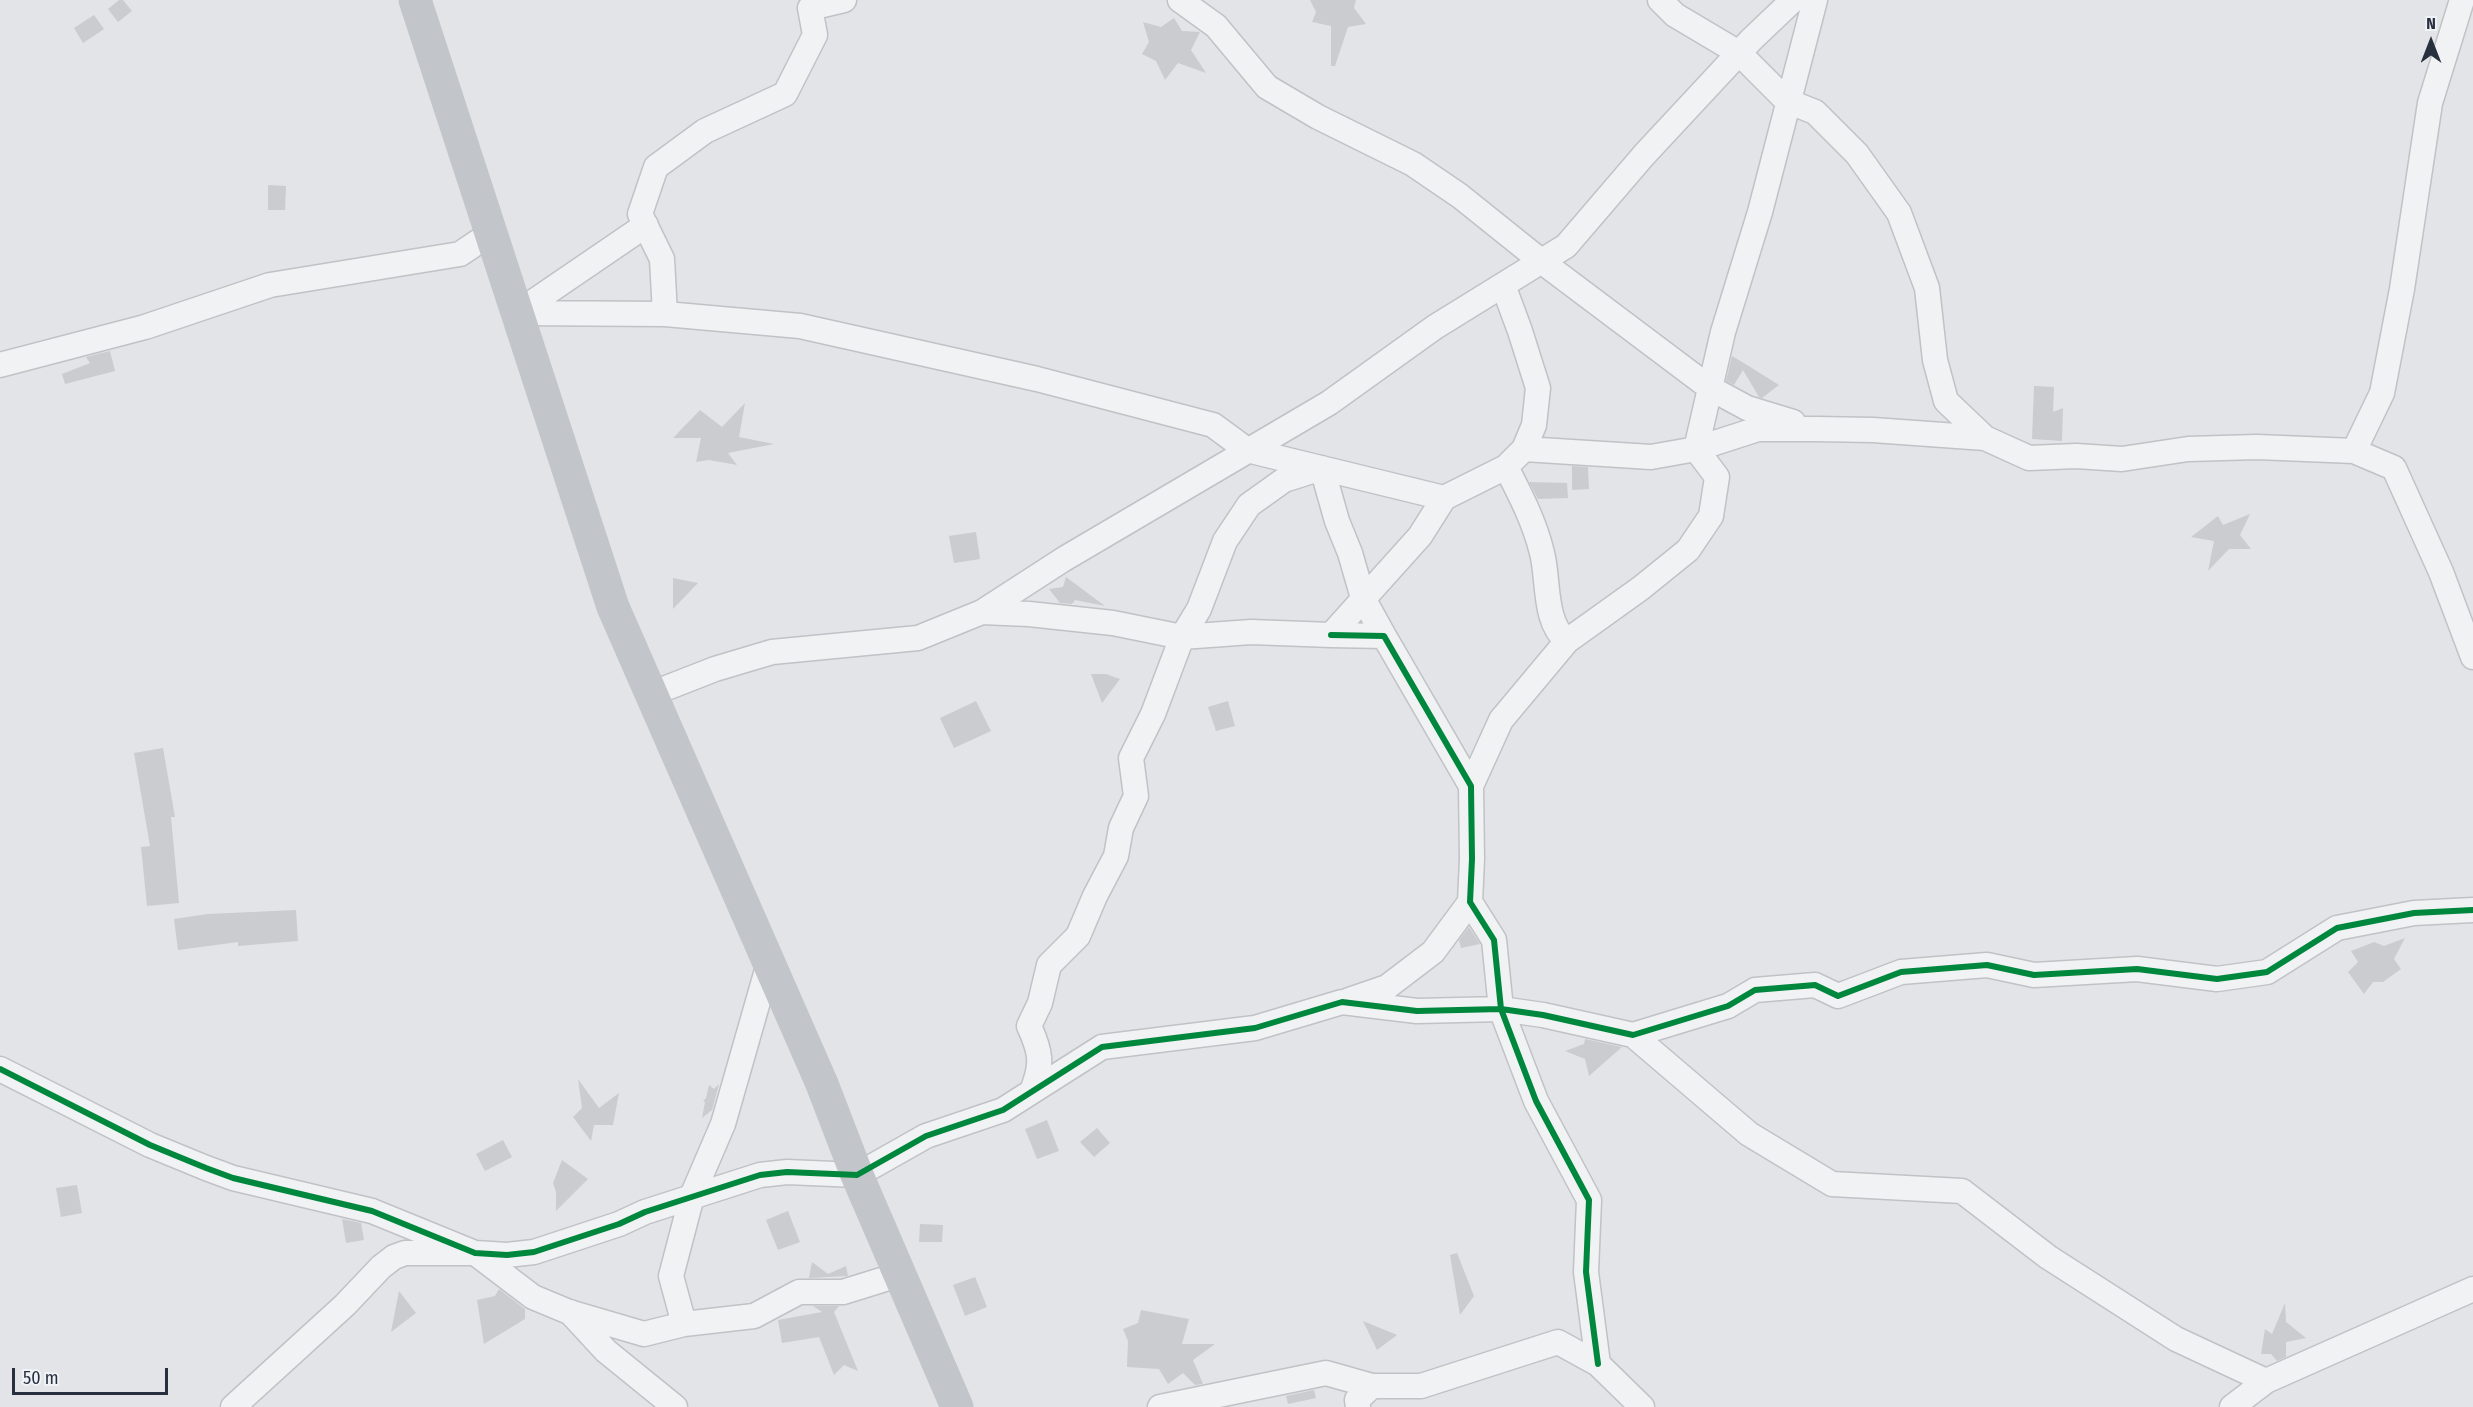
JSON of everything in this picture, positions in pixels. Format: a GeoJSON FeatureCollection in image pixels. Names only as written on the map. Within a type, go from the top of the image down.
{"type":"FeatureCollection","features":[{"type":"Feature","properties":{"kind":"main road"},"geometry":{"type":"LineString","coordinates":[[415,0],[613,607],[822,1084],[857,1175],[957,1407]]}},
{"type":"Feature","properties":{"kind":"street"},"geometry":{"type":"LineString","coordinates":[[665,314],[662,259],[640,214],[656,168],[705,131],[785,94],[815,35],[810,8],[844,0]]}},
{"type":"Feature","properties":{"kind":"street"},"geometry":{"type":"LineString","coordinates":[[1180,0],[1216,26],[1267,87],[1318,117],[1413,164],[1460,196],[1541,261],[1710,388],[1747,408],[1816,429]]}},
{"type":"Feature","properties":{"kind":"street"},"geometry":{"type":"LineString","coordinates":[[1660,0],[1675,15],[1739,52],[1787,101],[1815,112],[1857,154],[1899,213],[1927,288],[1935,360],[1946,402],[1985,438],[2029,458],[2076,456],[2122,459],[2188,450],[2257,447],[2354,450],[2394,468],[2441,572],[2473,657]]}},
{"type":"Feature","properties":{"kind":"street"},"geometry":{"type":"LineString","coordinates":[[651,694],[715,669],[772,652],[918,638],[982,612],[1064,559],[1329,403],[1435,327],[1566,246],[1644,155],[1739,52],[1793,0]]}},
{"type":"Feature","properties":{"kind":"street"},"geometry":{"type":"LineString","coordinates":[[1696,450],[1723,332],[1760,212],[1815,0]]}},
{"type":"Feature","properties":{"kind":"street"},"geometry":{"type":"LineString","coordinates":[[2354,450],[2382,393],[2402,289],[2430,103],[2462,0]]}},
{"type":"Feature","properties":{"kind":"street"},"geometry":{"type":"LineString","coordinates":[[517,314],[646,225]]}},
{"type":"Feature","properties":{"kind":"street"},"geometry":{"type":"LineString","coordinates":[[0,365],[145,327],[270,285],[460,254],[491,233]]}},
{"type":"Feature","properties":{"kind":"street"},"geometry":{"type":"LineString","coordinates":[[1331,635],[1420,536],[1444,498],[1506,467],[1524,450],[1534,425],[1538,388],[1503,285]]}},
{"type":"Feature","properties":{"kind":"street"},"geometry":{"type":"LineString","coordinates":[[517,314],[665,314],[800,326],[1037,379],[1213,425],[1247,450],[1444,498]]}},
{"type":"Feature","properties":{"kind":"street"},"geometry":{"type":"LineString","coordinates":[[1524,450],[1651,457],[1696,450],[1758,429],[1873,430],[1985,438]]}},
{"type":"Feature","properties":{"kind":"street"},"geometry":{"type":"LineString","coordinates":[[233,1407],[394,1257],[422,1251],[507,1255],[534,1252],[619,1224],[645,1212],[760,1175],[775,1173],[857,1175],[926,1136],[1003,1110],[1102,1047],[1254,1028],[1387,987],[1433,952],[1470,902],[1471,786],[1501,720],[1567,641],[1641,588],[1688,550],[1711,516],[1717,477],[1696,450]]}},
{"type":"Feature","properties":{"kind":"street"},"geometry":{"type":"LineString","coordinates":[[1506,467],[1527,512],[1542,553],[1549,608],[1562,637],[1567,641]]}},
{"type":"Feature","properties":{"kind":"street"},"geometry":{"type":"LineString","coordinates":[[1322,468],[1363,598],[1471,786]]}},
{"type":"Feature","properties":{"kind":"street"},"geometry":{"type":"LineString","coordinates":[[1032,1091],[1038,1077],[1040,1051],[1029,1026],[1040,1003],[1049,965],[1078,936],[1095,896],[1116,856],[1121,828],[1136,796],[1131,758],[1153,714],[1182,637],[1198,609],[1225,541],[1249,505],[1284,480],[1322,468]]}},
{"type":"Feature","properties":{"kind":"street"},"geometry":{"type":"LineString","coordinates":[[982,612],[1029,614],[1113,623],[1182,637],[1251,632],[1383,636]]}},
{"type":"Feature","properties":{"kind":"street"},"geometry":{"type":"LineString","coordinates":[[1470,902],[1494,940],[1501,1009],[1536,1101],[1589,1200],[1586,1272],[1598,1364]]}},
{"type":"Feature","properties":{"kind":"street"},"geometry":{"type":"LineString","coordinates":[[1633,1035],[1728,1006],[1755,990],[1815,985],[1839,996],[1901,972],[1987,965],[2034,975],[2137,969],[2217,979],[2267,972],[2337,928],[2414,913],[2473,910]]}},
{"type":"Feature","properties":{"kind":"street"},"geometry":{"type":"LineString","coordinates":[[684,1324],[670,1276],[692,1196],[723,1124],[769,963]]}},
{"type":"Feature","properties":{"kind":"street"},"geometry":{"type":"LineString","coordinates":[[1342,1002],[1417,1011],[1501,1009],[1543,1014],[1633,1035],[1673,1066],[1749,1134],[1832,1184],[1962,1191],[2048,1257],[2176,1339],[2266,1381]]}},
{"type":"Feature","properties":{"kind":"street"},"geometry":{"type":"LineString","coordinates":[[0,1069],[150,1145],[233,1178],[372,1211],[475,1253],[533,1297],[570,1312],[644,1334],[684,1324],[754,1316],[798,1292],[843,1292],[901,1274]]}},
{"type":"Feature","properties":{"kind":"street"},"geometry":{"type":"LineString","coordinates":[[2232,1407],[2266,1381],[2473,1289]]}},
{"type":"Feature","properties":{"kind":"street"},"geometry":{"type":"LineString","coordinates":[[570,1312],[606,1351],[675,1407]]}},
{"type":"Feature","properties":{"kind":"street"},"geometry":{"type":"LineString","coordinates":[[1160,1407],[1326,1373],[1372,1386],[1421,1386],[1558,1342],[1598,1364],[1642,1407]]}},
{"type":"Feature","properties":{"kind":"street"},"geometry":{"type":"LineString","coordinates":[[1358,1407],[1357,1400],[1372,1386]]}},
{"type":"Feature","properties":{"kind":"building"},"geometry":{"type":"Polygon","coordinates":[[[119,0],[123,0],[132,11],[118,22],[108,9],[119,0]]]}},
{"type":"Feature","properties":{"kind":"building"},"geometry":{"type":"Polygon","coordinates":[[[1310,0],[1356,0],[1354,8],[1366,24],[1348,27],[1335,66],[1331,66],[1331,26],[1312,22],[1316,12],[1310,0]]]}},
{"type":"Feature","properties":{"kind":"building"},"geometry":{"type":"Polygon","coordinates":[[[94,15],[104,29],[83,43],[74,28],[94,15]]]}},
{"type":"Feature","properties":{"kind":"building"},"geometry":{"type":"Polygon","coordinates":[[[1174,18],[1182,31],[1200,32],[1191,50],[1206,73],[1178,63],[1165,80],[1156,61],[1142,54],[1149,42],[1143,22],[1161,27],[1174,18]]]}},
{"type":"Feature","properties":{"kind":"building"},"geometry":{"type":"Polygon","coordinates":[[[268,185],[286,186],[285,210],[268,210],[268,185]]]}},
{"type":"Feature","properties":{"kind":"building"},"geometry":{"type":"Polygon","coordinates":[[[110,351],[115,371],[65,384],[62,374],[90,363],[86,357],[110,351]]]}},
{"type":"Feature","properties":{"kind":"building"},"geometry":{"type":"Polygon","coordinates":[[[1732,356],[1779,385],[1762,398],[1759,397],[1743,370],[1734,385],[1726,381],[1732,356]]]}},
{"type":"Feature","properties":{"kind":"building"},"geometry":{"type":"Polygon","coordinates":[[[2034,386],[2054,387],[2053,412],[2063,408],[2062,441],[2032,439],[2034,386]]]}},
{"type":"Feature","properties":{"kind":"building"},"geometry":{"type":"Polygon","coordinates":[[[745,403],[739,437],[774,444],[728,453],[737,465],[709,460],[696,462],[701,438],[673,438],[700,410],[722,427],[745,403]]]}},
{"type":"Feature","properties":{"kind":"building"},"geometry":{"type":"Polygon","coordinates":[[[1572,466],[1588,467],[1589,489],[1572,490],[1572,466]]]}},
{"type":"Feature","properties":{"kind":"building"},"geometry":{"type":"Polygon","coordinates":[[[1529,482],[1567,483],[1568,498],[1538,499],[1529,482]]]}},
{"type":"Feature","properties":{"kind":"building"},"geometry":{"type":"Polygon","coordinates":[[[2250,514],[2240,535],[2251,549],[2229,549],[2208,571],[2214,541],[2191,537],[2218,516],[2223,525],[2250,514]]]}},
{"type":"Feature","properties":{"kind":"building"},"geometry":{"type":"Polygon","coordinates":[[[976,532],[980,559],[954,563],[949,536],[976,532]]]}},
{"type":"Feature","properties":{"kind":"building"},"geometry":{"type":"Polygon","coordinates":[[[1066,577],[1105,606],[1075,600],[1072,604],[1060,603],[1049,589],[1063,587],[1066,577]]]}},
{"type":"Feature","properties":{"kind":"building"},"geometry":{"type":"Polygon","coordinates":[[[673,578],[698,583],[673,609],[673,578]]]}},
{"type":"Feature","properties":{"kind":"building"},"geometry":{"type":"Polygon","coordinates":[[[1091,674],[1106,674],[1120,679],[1102,703],[1091,674]]]}},
{"type":"Feature","properties":{"kind":"building"},"geometry":{"type":"Polygon","coordinates":[[[976,701],[991,731],[954,748],[940,718],[976,701]]]}},
{"type":"Feature","properties":{"kind":"building"},"geometry":{"type":"Polygon","coordinates":[[[1228,701],[1235,726],[1216,731],[1208,707],[1228,701]]]}},
{"type":"Feature","properties":{"kind":"building"},"geometry":{"type":"Polygon","coordinates":[[[163,748],[175,817],[171,817],[179,903],[147,906],[141,847],[150,846],[134,753],[163,748]]]}},
{"type":"Feature","properties":{"kind":"building"},"geometry":{"type":"Polygon","coordinates":[[[296,910],[298,941],[238,946],[238,942],[178,950],[174,919],[208,914],[296,910]]]}},
{"type":"Feature","properties":{"kind":"building"},"geometry":{"type":"Polygon","coordinates":[[[1469,927],[1480,944],[1461,948],[1459,940],[1469,927]]]}},
{"type":"Feature","properties":{"kind":"building"},"geometry":{"type":"Polygon","coordinates":[[[2405,938],[2394,959],[2401,969],[2383,982],[2373,982],[2364,994],[2348,972],[2358,962],[2351,951],[2374,942],[2384,946],[2405,938]]]}},
{"type":"Feature","properties":{"kind":"building"},"geometry":{"type":"Polygon","coordinates":[[[1585,1039],[1622,1047],[1589,1076],[1585,1059],[1565,1051],[1584,1044],[1585,1039]]]}},
{"type":"Feature","properties":{"kind":"building"},"geometry":{"type":"Polygon","coordinates":[[[578,1079],[599,1108],[619,1093],[613,1125],[594,1125],[591,1141],[573,1117],[582,1108],[578,1079]]]}},
{"type":"Feature","properties":{"kind":"building"},"geometry":{"type":"Polygon","coordinates":[[[719,1084],[712,1110],[702,1118],[705,1102],[703,1101],[709,1085],[714,1089],[719,1084]]]}},
{"type":"Feature","properties":{"kind":"building"},"geometry":{"type":"Polygon","coordinates":[[[1047,1120],[1059,1151],[1037,1159],[1025,1129],[1047,1120]]]}},
{"type":"Feature","properties":{"kind":"building"},"geometry":{"type":"Polygon","coordinates":[[[1097,1128],[1110,1143],[1094,1157],[1080,1142],[1097,1128]]]}},
{"type":"Feature","properties":{"kind":"building"},"geometry":{"type":"Polygon","coordinates":[[[503,1140],[512,1157],[485,1171],[476,1154],[503,1140]]]}},
{"type":"Feature","properties":{"kind":"building"},"geometry":{"type":"Polygon","coordinates":[[[562,1160],[588,1179],[556,1211],[556,1192],[553,1183],[562,1160]]]}},
{"type":"Feature","properties":{"kind":"building"},"geometry":{"type":"Polygon","coordinates":[[[77,1185],[82,1213],[61,1217],[56,1188],[77,1185]]]}},
{"type":"Feature","properties":{"kind":"building"},"geometry":{"type":"Polygon","coordinates":[[[788,1211],[800,1242],[778,1250],[766,1220],[788,1211]]]}},
{"type":"Feature","properties":{"kind":"building"},"geometry":{"type":"Polygon","coordinates":[[[342,1219],[361,1223],[364,1240],[346,1243],[342,1219]]]}},
{"type":"Feature","properties":{"kind":"building"},"geometry":{"type":"Polygon","coordinates":[[[920,1224],[943,1225],[942,1242],[919,1242],[920,1224]]]}},
{"type":"Feature","properties":{"kind":"building"},"geometry":{"type":"Polygon","coordinates":[[[1457,1253],[1474,1296],[1460,1315],[1450,1255],[1457,1253]]]}},
{"type":"Feature","properties":{"kind":"building"},"geometry":{"type":"Polygon","coordinates":[[[812,1262],[828,1274],[846,1266],[848,1276],[809,1278],[812,1262]]]}},
{"type":"Feature","properties":{"kind":"building"},"geometry":{"type":"Polygon","coordinates":[[[975,1277],[987,1307],[965,1316],[953,1285],[975,1277]]]}},
{"type":"Feature","properties":{"kind":"building"},"geometry":{"type":"Polygon","coordinates":[[[499,1289],[525,1309],[525,1319],[484,1344],[477,1300],[495,1296],[499,1289]]]}},
{"type":"Feature","properties":{"kind":"building"},"geometry":{"type":"Polygon","coordinates":[[[399,1291],[416,1313],[391,1332],[399,1291]]]}},
{"type":"Feature","properties":{"kind":"building"},"geometry":{"type":"Polygon","coordinates":[[[2285,1303],[2286,1322],[2306,1338],[2286,1342],[2286,1357],[2277,1361],[2271,1354],[2261,1354],[2265,1329],[2272,1334],[2285,1303]]]}},
{"type":"Feature","properties":{"kind":"building"},"geometry":{"type":"Polygon","coordinates":[[[813,1306],[839,1306],[834,1312],[858,1371],[844,1365],[834,1375],[819,1337],[782,1343],[778,1320],[822,1312],[813,1306]]]}},
{"type":"Feature","properties":{"kind":"building"},"geometry":{"type":"Polygon","coordinates":[[[1141,1310],[1189,1319],[1182,1344],[1215,1344],[1193,1360],[1203,1384],[1195,1385],[1183,1373],[1168,1384],[1159,1369],[1127,1367],[1128,1341],[1123,1329],[1138,1323],[1141,1310]]]}},
{"type":"Feature","properties":{"kind":"building"},"geometry":{"type":"Polygon","coordinates":[[[1363,1321],[1397,1335],[1377,1350],[1363,1321]]]}},
{"type":"Feature","properties":{"kind":"building"},"geometry":{"type":"Polygon","coordinates":[[[1314,1390],[1316,1398],[1288,1404],[1286,1396],[1314,1390]]]}},
{"type":"Feature","properties":{"kind":"cycle path"},"geometry":{"type":"LineString","coordinates":[[1331,635],[1384,636],[1471,786],[1470,902],[1494,940],[1501,1009],[1543,1015],[1633,1035],[1728,1006],[1755,990],[1815,985],[1838,996],[1901,972],[1987,965],[2034,975],[2137,969],[2217,979],[2267,972],[2337,928],[2414,913],[2473,910]]}},
{"type":"Feature","properties":{"kind":"cycle path"},"geometry":{"type":"LineString","coordinates":[[0,1069],[150,1145],[233,1178],[372,1211],[475,1253],[507,1255],[534,1252],[619,1224],[645,1212],[760,1175],[787,1172],[857,1175],[926,1136],[1003,1110],[1102,1047],[1255,1028],[1342,1002],[1417,1011],[1501,1009],[1536,1101],[1589,1200],[1586,1272],[1598,1364]]}}]}
